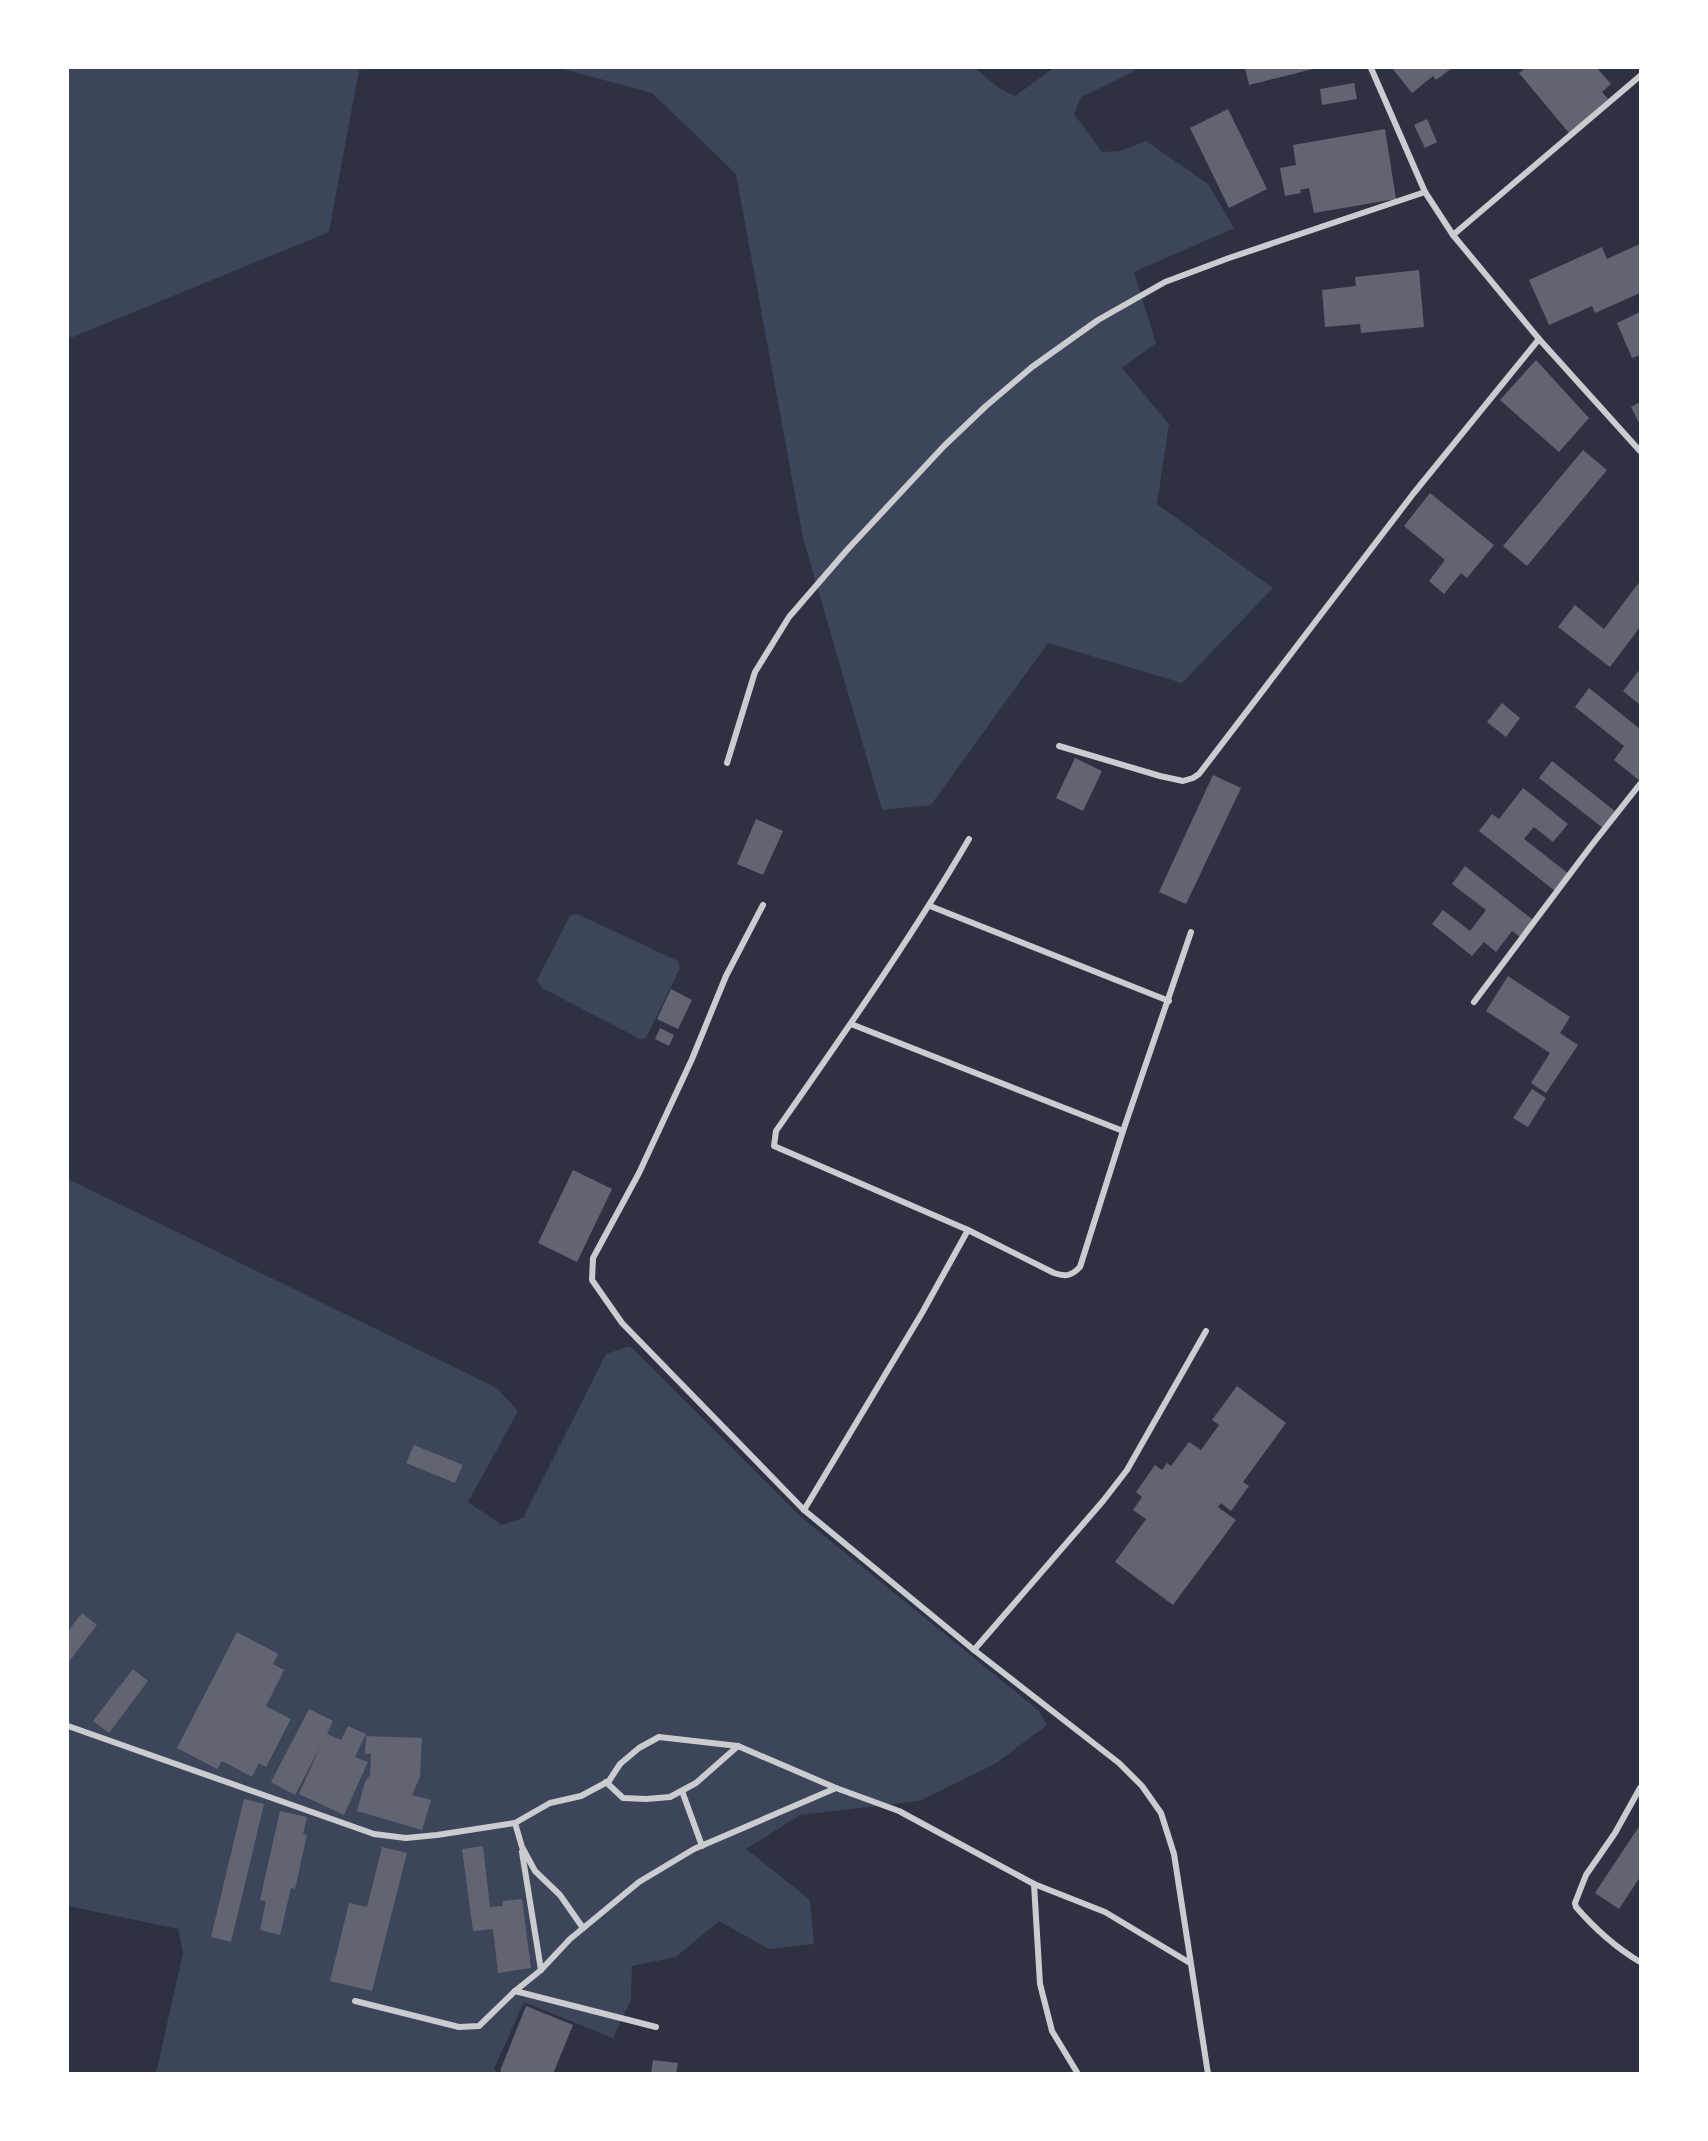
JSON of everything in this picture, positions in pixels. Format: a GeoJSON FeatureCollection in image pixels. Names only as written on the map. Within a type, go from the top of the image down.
{"type":"FeatureCollection","features":[{"type":"Feature","properties":{"kind":"street"},"geometry":{"type":"LineString","coordinates":[[1371,68],[1425,192],[1452,235],[1539,339],[1641,451]]}},
{"type":"Feature","properties":{"kind":"street"},"geometry":{"type":"LineString","coordinates":[[1452,235],[1641,76]]}},
{"type":"Feature","properties":{"kind":"street"},"geometry":{"type":"LineString","coordinates":[[727,763],[755,672],[789,617],[847,550],[945,446],[986,406],[1032,367],[1098,320],[1165,282],[1425,192]]}},
{"type":"Feature","properties":{"kind":"street"},"geometry":{"type":"LineString","coordinates":[[1059,746],[1183,781],[1198,774],[1413,494],[1539,339]]}},
{"type":"Feature","properties":{"kind":"street"},"geometry":{"type":"LineString","coordinates":[[1474,1002],[1591,846],[1641,784]]}},
{"type":"Feature","properties":{"kind":"street"},"geometry":{"type":"LineString","coordinates":[[969,839],[930,906],[776,1131],[774,1146],[968,1230],[1054,1273],[1064,1276],[1072,1275],[1080,1267],[1087,1250],[1123,1131],[1191,932]]}},
{"type":"Feature","properties":{"kind":"street"},"geometry":{"type":"LineString","coordinates":[[763,905],[726,976],[692,1059],[639,1173],[593,1258],[592,1280],[622,1323],[804,1510],[974,1650],[1119,1763],[1142,1786],[1161,1813],[1174,1854],[1208,2073]]}},
{"type":"Feature","properties":{"kind":"street"},"geometry":{"type":"LineString","coordinates":[[930,906],[1169,1001]]}},
{"type":"Feature","properties":{"kind":"street"},"geometry":{"type":"LineString","coordinates":[[851,1024],[1123,1131]]}},
{"type":"Feature","properties":{"kind":"street"},"geometry":{"type":"LineString","coordinates":[[804,1510],[922,1313],[968,1230]]}},
{"type":"Feature","properties":{"kind":"street"},"geometry":{"type":"LineString","coordinates":[[974,1650],[1103,1502],[1127,1470],[1206,1331]]}},
{"type":"Feature","properties":{"kind":"street"},"geometry":{"type":"LineString","coordinates":[[68,1726],[374,1834],[406,1838],[515,1823],[550,1803],[581,1796],[609,1782],[620,1764],[639,1748],[659,1737],[738,1746],[836,1788],[899,1811],[1034,1884],[1105,1912],[1190,1963]]}},
{"type":"Feature","properties":{"kind":"street"},"geometry":{"type":"LineString","coordinates":[[606,1782],[623,1798],[670,1797],[696,1783],[738,1746]]}},
{"type":"Feature","properties":{"kind":"street"},"geometry":{"type":"LineString","coordinates":[[355,2001],[459,2027],[479,2026],[515,1991],[541,1970],[570,1938],[639,1882],[702,1846],[836,1788]]}},
{"type":"Feature","properties":{"kind":"street"},"geometry":{"type":"LineString","coordinates":[[1641,1788],[1615,1833],[1586,1875],[1575,1903],[1595,1929],[1626,1954],[1641,1962]]}},
{"type":"Feature","properties":{"kind":"street"},"geometry":{"type":"LineString","coordinates":[[682,1791],[702,1846]]}},
{"type":"Feature","properties":{"kind":"street"},"geometry":{"type":"LineString","coordinates":[[515,1823],[522,1847],[541,1970]]}},
{"type":"Feature","properties":{"kind":"street"},"geometry":{"type":"LineString","coordinates":[[522,1847],[535,1871],[560,1895],[583,1928]]}},
{"type":"Feature","properties":{"kind":"street"},"geometry":{"type":"LineString","coordinates":[[1034,1884],[1040,1984],[1052,2031],[1078,2073]]}},
{"type":"Feature","properties":{"kind":"street"},"geometry":{"type":"LineString","coordinates":[[515,1991],[656,2027]]}},
{"type":"Feature","properties":{"kind":"shaded area"},"geometry":{"type":"Polygon","coordinates":[[[68,68],[381,68],[359,70],[329,232],[68,339],[68,68]]]}},
{"type":"Feature","properties":{"kind":"shaded area"},"geometry":{"type":"Polygon","coordinates":[[[559,68],[975,68],[999,88],[1015,96],[1054,68],[1136,68],[1133,72],[1081,97],[1074,114],[1102,152],[1120,151],[1146,141],[1208,184],[1234,228],[1134,272],[1156,343],[1122,368],[1169,424],[1157,504],[1273,588],[1182,683],[1048,643],[931,805],[882,810],[803,538],[736,174],[652,93],[559,68]]]}},
{"type":"Feature","properties":{"kind":"shaded area"},"geometry":{"type":"Polygon","coordinates":[[[577,914],[678,961],[680,968],[646,1038],[640,1039],[542,988],[537,980],[570,916],[577,914]]]}},
{"type":"Feature","properties":{"kind":"shaded area"},"geometry":{"type":"Polygon","coordinates":[[[68,1179],[497,1388],[518,1411],[468,1502],[502,1525],[523,1518],[606,1354],[630,1346],[800,1516],[1039,1711],[1047,1725],[995,1764],[919,1801],[800,1815],[746,1849],[810,1900],[814,1944],[769,1949],[719,1921],[676,1957],[632,1966],[631,2000],[613,2038],[524,2002],[494,2069],[497,2073],[156,2073],[183,1953],[178,1929],[68,1906],[68,1179]]]}},
{"type":"Feature","properties":{"kind":"building"},"geometry":{"type":"Polygon","coordinates":[[[1245,68],[1317,68],[1249,85],[1245,68]]]}},
{"type":"Feature","properties":{"kind":"building"},"geometry":{"type":"Polygon","coordinates":[[[1392,68],[1452,68],[1436,80],[1433,76],[1412,93],[1392,68]]]}},
{"type":"Feature","properties":{"kind":"building"},"geometry":{"type":"Polygon","coordinates":[[[1523,68],[1597,68],[1611,84],[1602,92],[1608,99],[1569,133],[1519,73],[1523,68]]]}},
{"type":"Feature","properties":{"kind":"building"},"geometry":{"type":"Polygon","coordinates":[[[1354,83],[1357,99],[1322,105],[1320,89],[1354,83]]]}},
{"type":"Feature","properties":{"kind":"building"},"geometry":{"type":"Polygon","coordinates":[[[1228,109],[1267,189],[1229,208],[1190,128],[1228,109]]]}},
{"type":"Feature","properties":{"kind":"building"},"geometry":{"type":"Polygon","coordinates":[[[1427,119],[1437,142],[1425,148],[1414,125],[1427,119]]]}},
{"type":"Feature","properties":{"kind":"building"},"geometry":{"type":"Polygon","coordinates":[[[1385,129],[1396,199],[1314,213],[1309,188],[1300,190],[1301,193],[1285,196],[1280,168],[1296,165],[1293,145],[1385,129]]]}},
{"type":"Feature","properties":{"kind":"building"},"geometry":{"type":"Polygon","coordinates":[[[1640,244],[1640,293],[1595,313],[1592,306],[1549,325],[1529,280],[1602,247],[1607,259],[1640,244]]]}},
{"type":"Feature","properties":{"kind":"building"},"geometry":{"type":"Polygon","coordinates":[[[1419,270],[1424,327],[1361,333],[1360,324],[1325,327],[1322,290],[1356,286],[1355,277],[1419,270]]]}},
{"type":"Feature","properties":{"kind":"building"},"geometry":{"type":"Polygon","coordinates":[[[1640,312],[1640,355],[1632,358],[1617,323],[1640,312]]]}},
{"type":"Feature","properties":{"kind":"building"},"geometry":{"type":"Polygon","coordinates":[[[1536,360],[1589,418],[1559,452],[1500,400],[1536,360]]]}},
{"type":"Feature","properties":{"kind":"building"},"geometry":{"type":"Polygon","coordinates":[[[1640,402],[1640,425],[1631,407],[1640,402]]]}},
{"type":"Feature","properties":{"kind":"building"},"geometry":{"type":"Polygon","coordinates":[[[1583,450],[1607,470],[1527,566],[1503,546],[1583,450]]]}},
{"type":"Feature","properties":{"kind":"building"},"geometry":{"type":"Polygon","coordinates":[[[1430,493],[1494,545],[1467,578],[1461,573],[1444,594],[1429,581],[1445,560],[1404,526],[1430,493]]]}},
{"type":"Feature","properties":{"kind":"building"},"geometry":{"type":"Polygon","coordinates":[[[1640,581],[1640,627],[1610,667],[1558,627],[1575,605],[1604,629],[1640,581]]]}},
{"type":"Feature","properties":{"kind":"building"},"geometry":{"type":"Polygon","coordinates":[[[1640,669],[1640,705],[1623,691],[1640,669]]]}},
{"type":"Feature","properties":{"kind":"building"},"geometry":{"type":"Polygon","coordinates":[[[1589,688],[1640,729],[1640,781],[1614,760],[1624,746],[1575,707],[1589,688]]]}},
{"type":"Feature","properties":{"kind":"building"},"geometry":{"type":"Polygon","coordinates":[[[1502,703],[1520,718],[1506,737],[1487,722],[1502,703]]]}},
{"type":"Feature","properties":{"kind":"building"},"geometry":{"type":"Polygon","coordinates":[[[1075,758],[1102,771],[1083,811],[1056,798],[1075,758]]]}},
{"type":"Feature","properties":{"kind":"building"},"geometry":{"type":"Polygon","coordinates":[[[1552,761],[1616,812],[1603,828],[1539,778],[1552,761]]]}},
{"type":"Feature","properties":{"kind":"building"},"geometry":{"type":"Polygon","coordinates":[[[1213,775],[1241,788],[1186,904],[1159,892],[1213,775]]]}},
{"type":"Feature","properties":{"kind":"building"},"geometry":{"type":"Polygon","coordinates":[[[1523,788],[1568,824],[1553,842],[1534,827],[1524,839],[1569,874],[1555,891],[1479,831],[1492,814],[1499,819],[1523,788]]]}},
{"type":"Feature","properties":{"kind":"building"},"geometry":{"type":"Polygon","coordinates":[[[756,819],[783,831],[763,875],[737,864],[756,819]]]}},
{"type":"Feature","properties":{"kind":"building"},"geometry":{"type":"Polygon","coordinates":[[[1465,866],[1533,920],[1520,937],[1512,931],[1496,952],[1484,942],[1472,956],[1432,924],[1443,910],[1470,931],[1486,910],[1452,884],[1465,866]]]}},
{"type":"Feature","properties":{"kind":"building"},"geometry":{"type":"Polygon","coordinates":[[[1508,976],[1570,1017],[1560,1033],[1578,1045],[1546,1093],[1531,1083],[1550,1053],[1486,1011],[1508,976]]]}},
{"type":"Feature","properties":{"kind":"building"},"geometry":{"type":"Polygon","coordinates":[[[671,989],[692,1000],[678,1029],[657,1019],[671,989]]]}},
{"type":"Feature","properties":{"kind":"building"},"geometry":{"type":"Polygon","coordinates":[[[660,1028],[674,1035],[669,1046],[655,1039],[660,1028]]]}},
{"type":"Feature","properties":{"kind":"building"},"geometry":{"type":"Polygon","coordinates":[[[1532,1089],[1546,1098],[1528,1127],[1513,1118],[1532,1089]]]}},
{"type":"Feature","properties":{"kind":"building"},"geometry":{"type":"Polygon","coordinates":[[[573,1170],[612,1189],[577,1262],[538,1243],[573,1170]]]}},
{"type":"Feature","properties":{"kind":"building"},"geometry":{"type":"Polygon","coordinates":[[[1237,1386],[1286,1423],[1243,1482],[1249,1486],[1231,1511],[1221,1503],[1218,1507],[1236,1520],[1173,1605],[1115,1562],[1146,1519],[1133,1510],[1142,1497],[1136,1492],[1155,1465],[1162,1470],[1167,1463],[1171,1466],[1189,1442],[1201,1450],[1219,1425],[1212,1420],[1237,1386]]]}},
{"type":"Feature","properties":{"kind":"building"},"geometry":{"type":"Polygon","coordinates":[[[414,1445],[463,1465],[455,1483],[406,1463],[414,1445]]]}},
{"type":"Feature","properties":{"kind":"building"},"geometry":{"type":"Polygon","coordinates":[[[82,1613],[97,1625],[68,1663],[68,1631],[82,1613]]]}},
{"type":"Feature","properties":{"kind":"building"},"geometry":{"type":"Polygon","coordinates":[[[237,1632],[278,1654],[273,1664],[284,1670],[266,1706],[291,1719],[266,1767],[259,1763],[252,1777],[222,1761],[217,1769],[177,1748],[237,1632]]]}},
{"type":"Feature","properties":{"kind":"building"},"geometry":{"type":"Polygon","coordinates":[[[133,1669],[148,1681],[109,1733],[93,1721],[133,1669]]]}},
{"type":"Feature","properties":{"kind":"building"},"geometry":{"type":"Polygon","coordinates":[[[309,1709],[333,1721],[327,1734],[341,1740],[348,1726],[366,1734],[355,1757],[368,1762],[344,1815],[299,1794],[321,1745],[295,1795],[271,1782],[309,1709]]]}},
{"type":"Feature","properties":{"kind":"building"},"geometry":{"type":"Polygon","coordinates":[[[366,1736],[422,1738],[420,1777],[412,1795],[431,1800],[422,1830],[357,1811],[365,1782],[370,1775],[371,1754],[365,1754],[366,1736]]]}},
{"type":"Feature","properties":{"kind":"building"},"geometry":{"type":"Polygon","coordinates":[[[244,1799],[264,1804],[231,1942],[211,1937],[244,1799]]]}},
{"type":"Feature","properties":{"kind":"building"},"geometry":{"type":"Polygon","coordinates":[[[280,1811],[307,1817],[303,1834],[307,1835],[295,1889],[291,1888],[280,1935],[260,1930],[266,1901],[260,1900],[280,1811]]]}},
{"type":"Feature","properties":{"kind":"building"},"geometry":{"type":"Polygon","coordinates":[[[1640,1825],[1640,1877],[1619,1909],[1595,1893],[1640,1825]]]}},
{"type":"Feature","properties":{"kind":"building"},"geometry":{"type":"Polygon","coordinates":[[[483,1846],[490,1907],[503,1906],[502,1901],[522,1899],[531,1968],[498,1973],[493,1929],[473,1931],[462,1849],[483,1846]]]}},
{"type":"Feature","properties":{"kind":"building"},"geometry":{"type":"Polygon","coordinates":[[[382,1847],[407,1853],[372,1991],[330,1981],[349,1903],[367,1907],[382,1847]]]}},
{"type":"Feature","properties":{"kind":"building"},"geometry":{"type":"Polygon","coordinates":[[[526,2006],[573,2025],[553,2074],[505,2074],[500,2071],[526,2006]]]}},
{"type":"Feature","properties":{"kind":"building"},"geometry":{"type":"Polygon","coordinates":[[[653,2060],[678,2063],[676,2074],[651,2074],[653,2060]]]}}]}
